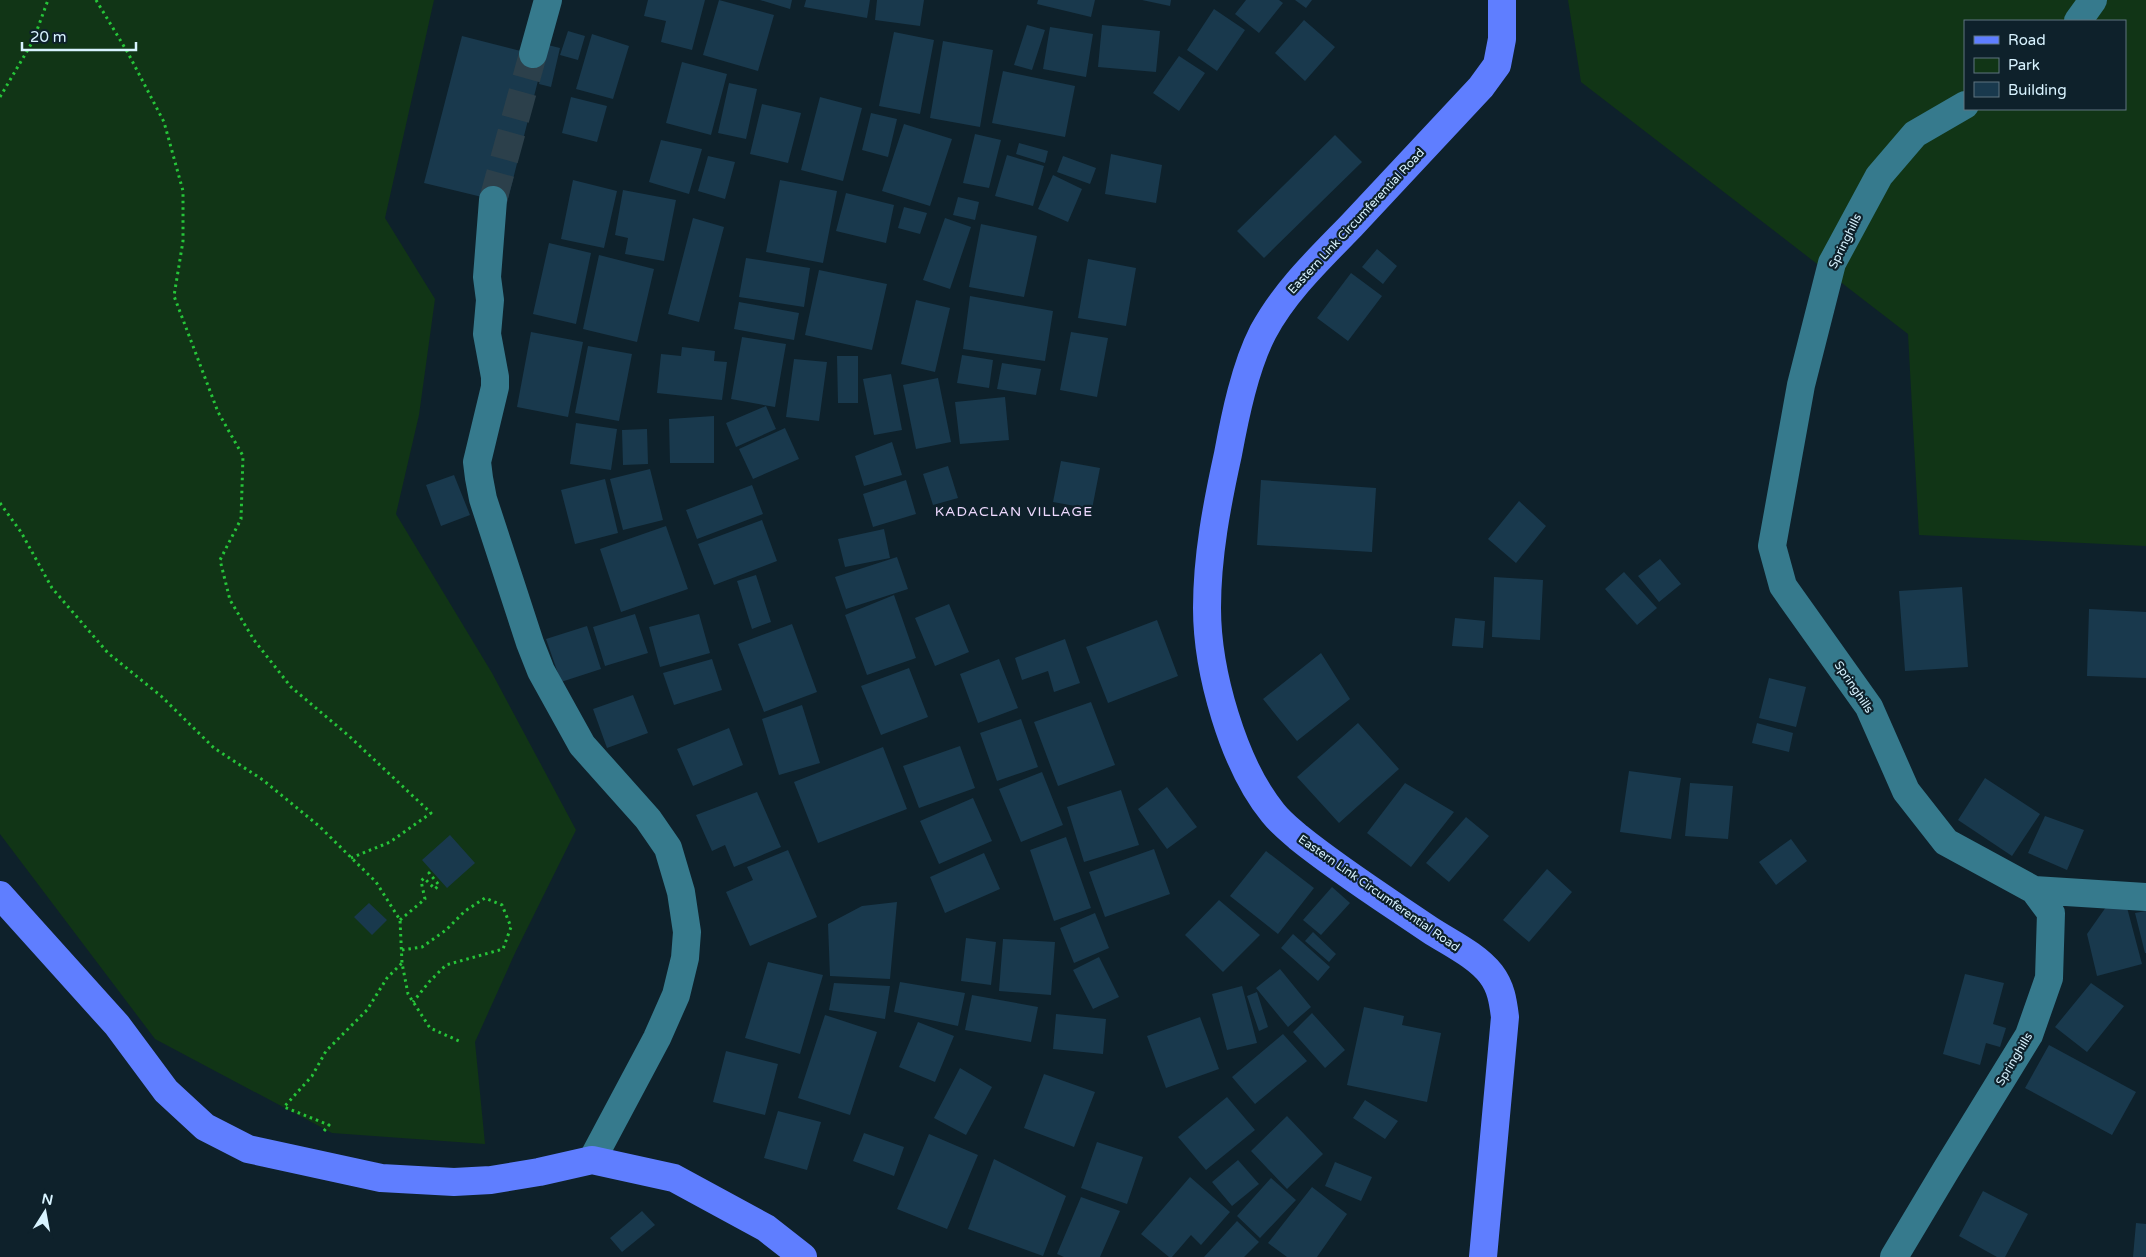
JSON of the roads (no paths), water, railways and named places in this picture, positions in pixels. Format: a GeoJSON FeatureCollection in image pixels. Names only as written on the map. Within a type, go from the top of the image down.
{"type":"FeatureCollection","features":[{"type":"Feature","properties":{"kind":"main road","name":"Eastern Link Circumferential Road"},"geometry":{"type":"LineString","coordinates":[[1482,1257],[1505,1017],[1502,994],[1491,974],[1472,958],[1373,892],[1300,838],[1274,815],[1252,782],[1231,736],[1219,692],[1211,648],[1207,610],[1208,578],[1216,510],[1227,456],[1249,369],[1262,334],[1288,293],[1481,87],[1496,65],[1502,39],[1502,0]]}},
{"type":"Feature","properties":{"kind":"main road"},"geometry":{"type":"LineString","coordinates":[[0,895],[117,1025],[166,1091],[205,1127],[248,1149],[380,1178],[454,1182],[501,1178],[592,1160],[674,1178],[766,1228],[804,1257]]}},
{"type":"Feature","properties":{"kind":"street"},"geometry":{"type":"LineString","coordinates":[[533,54],[548,0]]}},
{"type":"Feature","properties":{"kind":"street"},"geometry":{"type":"LineString","coordinates":[[2079,20],[2094,0]]}},
{"type":"Feature","properties":{"kind":"street","name":"Springhills"},"geometry":{"type":"LineString","coordinates":[[1894,1257],[2030,1035],[2049,978],[2051,913],[2034,890],[1946,842],[1906,791],[1869,707],[1783,586],[1772,546],[1801,385],[1832,263],[1879,176],[1915,134],[1964,106]]}},
{"type":"Feature","properties":{"kind":"street"},"geometry":{"type":"LineString","coordinates":[[493,200],[487,277],[490,300],[487,334],[495,377],[478,462],[483,498],[530,643],[541,670],[582,745],[648,819],[668,848],[681,892],[687,932],[685,958],[676,995],[657,1038],[592,1160]]}},
{"type":"Feature","properties":{"kind":"street"},"geometry":{"type":"LineString","coordinates":[[2034,890],[2146,897]]}},
{"type":"Feature","properties":{"kind":"tunnel"},"geometry":{"type":"LineString","coordinates":[[493,200],[533,54]]}},
{"type":"Feature","properties":{"kind":"district","name":"KADACLAN VILLAGE"},"geometry":{"type":"Point","coordinates":[1014,511]}}]}
